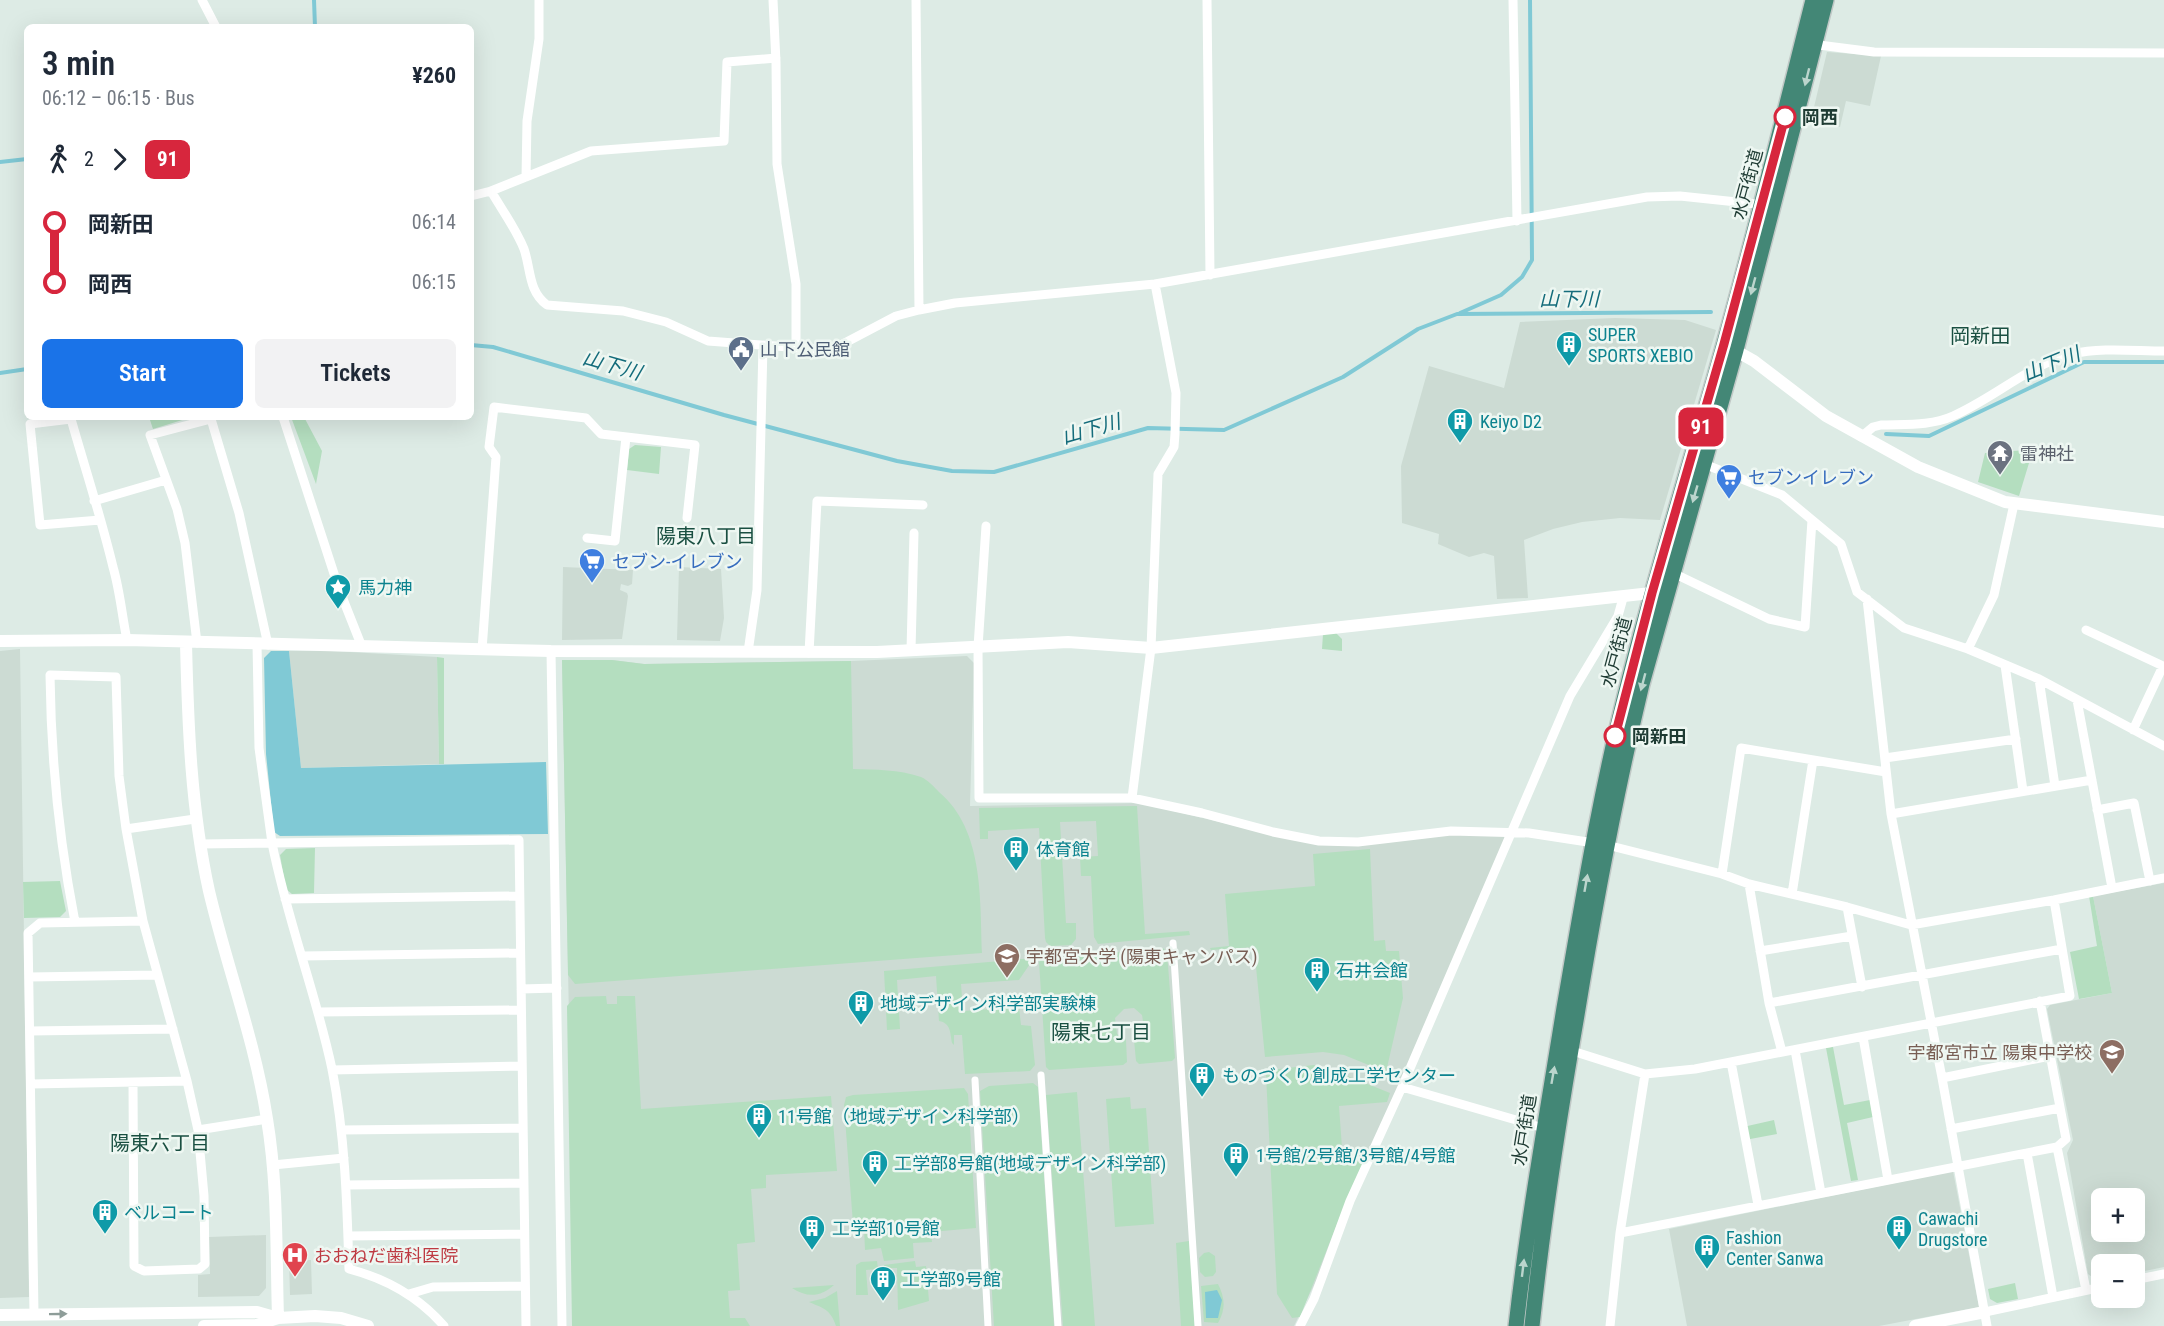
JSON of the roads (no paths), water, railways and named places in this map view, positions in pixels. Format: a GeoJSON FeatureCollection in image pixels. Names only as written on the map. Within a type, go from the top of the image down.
{"type":"FeatureCollection","features":[{"type":"Feature","properties":{"kind":"highway","name":"水戸街道"},"geometry":{"type":"LineString","coordinates":[[1809,44],[1813,0]]}},
{"type":"Feature","properties":{"kind":"highway","name":"水戸街道"},"geometry":{"type":"LineString","coordinates":[[1516,1326],[1529,1222],[1551,1130],[1621,712],[1652,593],[1666,570],[1698,461],[1809,44],[1826,0]]}},
{"type":"Feature","properties":{"kind":"highway","name":"水戸街道"},"geometry":{"type":"LineString","coordinates":[[1600,844],[1668,592],[1666,570]]}},
{"type":"Feature","properties":{"kind":"highway","name":"水戸街道"},"geometry":{"type":"LineString","coordinates":[[1532,1326],[1551,1130]]}},
{"type":"Feature","properties":{"kind":"street"},"geometry":{"type":"LineString","coordinates":[[202,0],[214,24]]}},
{"type":"Feature","properties":{"kind":"street"},"geometry":{"type":"LineString","coordinates":[[526,177],[527,121],[539,39],[539,0]]}},
{"type":"Feature","properties":{"kind":"street"},"geometry":{"type":"LineString","coordinates":[[773,0],[777,164],[796,284],[796,348]]}},
{"type":"Feature","properties":{"kind":"street"},"geometry":{"type":"LineString","coordinates":[[916,0],[919,310]]}},
{"type":"Feature","properties":{"kind":"street"},"geometry":{"type":"LineString","coordinates":[[1207,0],[1210,275]]}},
{"type":"Feature","properties":{"kind":"street"},"geometry":{"type":"LineString","coordinates":[[1513,0],[1517,221]]}},
{"type":"Feature","properties":{"kind":"street"},"geometry":{"type":"LineString","coordinates":[[1809,44],[1874,52],[2164,53]]}},
{"type":"Feature","properties":{"kind":"street"},"geometry":{"type":"LineString","coordinates":[[474,195],[491,191],[591,151],[724,141],[727,62],[776,58]]}},
{"type":"Feature","properties":{"kind":"street"},"geometry":{"type":"LineString","coordinates":[[491,191],[524,249],[534,290],[540,300],[547,305],[623,311],[666,322],[708,340],[827,350],[896,316],[955,303],[1155,284],[1647,197],[1680,196],[1768,205]]}},
{"type":"Feature","properties":{"kind":"street"},"geometry":{"type":"LineString","coordinates":[[1132,798],[1151,648],[1158,474],[1174,447],[1175,434],[1176,401],[1155,284]]}},
{"type":"Feature","properties":{"kind":"street"},"geometry":{"type":"LineString","coordinates":[[748,652],[757,590],[763,346]]}},
{"type":"Feature","properties":{"kind":"street"},"geometry":{"type":"LineString","coordinates":[[1730,347],[1755,361],[1826,416],[1918,467],[2014,504],[2164,522]]}},
{"type":"Feature","properties":{"kind":"street"},"geometry":{"type":"LineString","coordinates":[[1861,437],[1874,427],[1881,425],[1930,423],[1952,416],[2044,364],[2073,354],[2108,350],[2164,351]]}},
{"type":"Feature","properties":{"kind":"street"},"geometry":{"type":"LineString","coordinates":[[482,650],[496,457],[489,447],[494,407],[586,418],[602,434],[695,446],[687,518]]}},
{"type":"Feature","properties":{"kind":"street"},"geometry":{"type":"LineString","coordinates":[[63,420],[30,424],[40,525],[100,520]]}},
{"type":"Feature","properties":{"kind":"street"},"geometry":{"type":"LineString","coordinates":[[71,420],[114,569],[127,640]]}},
{"type":"Feature","properties":{"kind":"street"},"geometry":{"type":"LineString","coordinates":[[207,420],[150,435],[177,509],[185,543],[192,643],[189,745],[195,819],[222,942],[251,1043],[267,1119],[273,1165],[278,1318]]}},
{"type":"Feature","properties":{"kind":"street"},"geometry":{"type":"LineString","coordinates":[[211,420],[239,513],[262,644],[259,748],[272,843],[332,1070],[344,1158],[349,1269],[374,1275],[409,1294],[444,1326]]}},
{"type":"Feature","properties":{"kind":"street"},"geometry":{"type":"LineString","coordinates":[[284,420],[339,589],[362,647]]}},
{"type":"Feature","properties":{"kind":"street"},"geometry":{"type":"LineString","coordinates":[[587,538],[615,541],[626,437]]}},
{"type":"Feature","properties":{"kind":"street"},"geometry":{"type":"LineString","coordinates":[[1698,461],[1782,495],[1841,544],[1857,592],[1904,628],[1968,649],[2039,679],[2164,746]]}},
{"type":"Feature","properties":{"kind":"street"},"geometry":{"type":"LineString","coordinates":[[94,501],[166,480]]}},
{"type":"Feature","properties":{"kind":"street"},"geometry":{"type":"LineString","coordinates":[[809,652],[817,501],[923,505]]}},
{"type":"Feature","properties":{"kind":"street"},"geometry":{"type":"LineString","coordinates":[[1968,649],[1994,595],[2014,504]]}},
{"type":"Feature","properties":{"kind":"street"},"geometry":{"type":"LineString","coordinates":[[1666,570],[1770,619],[1805,627],[1812,520]]}},
{"type":"Feature","properties":{"kind":"street"},"geometry":{"type":"LineString","coordinates":[[986,526],[978,647],[979,798],[1132,798],[1319,842],[1358,842],[1450,831],[1512,833],[1600,844],[1911,925],[2164,878]]}},
{"type":"Feature","properties":{"kind":"street"},"geometry":{"type":"LineString","coordinates":[[911,650],[914,533]]}},
{"type":"Feature","properties":{"kind":"street"},"geometry":{"type":"LineString","coordinates":[[0,641],[127,640],[551,651],[809,652],[911,650],[1068,642],[1151,648],[1668,592]]}},
{"type":"Feature","properties":{"kind":"street"},"geometry":{"type":"LineString","coordinates":[[1300,1326],[1314,1299],[1350,1201],[1402,1087],[1570,696],[1618,616],[1623,598]]}},
{"type":"Feature","properties":{"kind":"street"},"geometry":{"type":"LineString","coordinates":[[1867,600],[1891,814],[1987,1326]]}},
{"type":"Feature","properties":{"kind":"street"},"geometry":{"type":"LineString","coordinates":[[2086,630],[2163,666],[2133,730]]}},
{"type":"Feature","properties":{"kind":"street"},"geometry":{"type":"LineString","coordinates":[[551,651],[562,1326]]}},
{"type":"Feature","properties":{"kind":"street"},"geometry":{"type":"LineString","coordinates":[[2005,665],[2023,791]]}},
{"type":"Feature","properties":{"kind":"street"},"geometry":{"type":"LineString","coordinates":[[75,922],[53,778],[50,675],[116,677],[119,776],[126,829],[143,921],[187,1081],[198,1130],[204,1196],[205,1264],[199,1269],[144,1271],[135,1266],[133,1083]]}},
{"type":"Feature","properties":{"kind":"street"},"geometry":{"type":"LineString","coordinates":[[2039,679],[2055,786]]}},
{"type":"Feature","properties":{"kind":"street"},"geometry":{"type":"LineString","coordinates":[[2078,700],[2112,888]]}},
{"type":"Feature","properties":{"kind":"street"},"geometry":{"type":"LineString","coordinates":[[1884,758],[2016,739]]}},
{"type":"Feature","properties":{"kind":"street"},"geometry":{"type":"LineString","coordinates":[[1722,874],[1741,748],[1886,772]]}},
{"type":"Feature","properties":{"kind":"street"},"geometry":{"type":"LineString","coordinates":[[1792,894],[1813,760]]}},
{"type":"Feature","properties":{"kind":"street"},"geometry":{"type":"LineString","coordinates":[[1891,814],[2092,780]]}},
{"type":"Feature","properties":{"kind":"street"},"geometry":{"type":"LineString","coordinates":[[2097,810],[2134,802],[2150,880]]}},
{"type":"Feature","properties":{"kind":"street"},"geometry":{"type":"LineString","coordinates":[[126,829],[195,819]]}},
{"type":"Feature","properties":{"kind":"street"},"geometry":{"type":"LineString","coordinates":[[200,844],[519,840],[526,1326]]}},
{"type":"Feature","properties":{"kind":"street"},"geometry":{"type":"LineString","coordinates":[[1749,884],[1769,1003],[1782,1052]]}},
{"type":"Feature","properties":{"kind":"street"},"geometry":{"type":"LineString","coordinates":[[285,899],[519,896]]}},
{"type":"Feature","properties":{"kind":"street"},"geometry":{"type":"LineString","coordinates":[[1564,1049],[1644,1074],[1695,1069],[2070,996],[2054,900]]}},
{"type":"Feature","properties":{"kind":"street"},"geometry":{"type":"LineString","coordinates":[[1847,907],[1862,987]]}},
{"type":"Feature","properties":{"kind":"street"},"geometry":{"type":"LineString","coordinates":[[34,1314],[28,933],[40,923],[143,921]]}},
{"type":"Feature","properties":{"kind":"street"},"geometry":{"type":"LineString","coordinates":[[1760,951],[1852,936]]}},
{"type":"Feature","properties":{"kind":"street"},"geometry":{"type":"LineString","coordinates":[[1173,943],[1198,1326]]}},
{"type":"Feature","properties":{"kind":"street"},"geometry":{"type":"LineString","coordinates":[[1769,1003],[2062,949]]}},
{"type":"Feature","properties":{"kind":"street"},"geometry":{"type":"LineString","coordinates":[[302,956],[519,953]]}},
{"type":"Feature","properties":{"kind":"street"},"geometry":{"type":"LineString","coordinates":[[29,977],[158,975]]}},
{"type":"Feature","properties":{"kind":"street"},"geometry":{"type":"LineString","coordinates":[[521,989],[557,988]]}},
{"type":"Feature","properties":{"kind":"street"},"geometry":{"type":"LineString","coordinates":[[1620,1233],[2057,1147],[2066,1139],[2040,1001]]}},
{"type":"Feature","properties":{"kind":"street"},"geometry":{"type":"LineString","coordinates":[[318,1012],[521,1010]]}},
{"type":"Feature","properties":{"kind":"street"},"geometry":{"type":"LineString","coordinates":[[30,1031],[173,1029]]}},
{"type":"Feature","properties":{"kind":"street"},"geometry":{"type":"LineString","coordinates":[[1863,1037],[1888,1180]]}},
{"type":"Feature","properties":{"kind":"street"},"geometry":{"type":"LineString","coordinates":[[1795,1050],[1821,1193]]}},
{"type":"Feature","properties":{"kind":"street"},"geometry":{"type":"LineString","coordinates":[[1942,1078],[2050,1056]]}},
{"type":"Feature","properties":{"kind":"street"},"geometry":{"type":"LineString","coordinates":[[1731,1062],[1758,1206]]}},
{"type":"Feature","properties":{"kind":"street"},"geometry":{"type":"LineString","coordinates":[[332,1070],[521,1066]]}},
{"type":"Feature","properties":{"kind":"street"},"geometry":{"type":"LineString","coordinates":[[1610,1326],[1620,1233],[1644,1074]]}},
{"type":"Feature","properties":{"kind":"street"},"geometry":{"type":"LineString","coordinates":[[1041,1075],[1058,1326]]}},
{"type":"Feature","properties":{"kind":"street"},"geometry":{"type":"LineString","coordinates":[[975,1080],[988,1326]]}},
{"type":"Feature","properties":{"kind":"street"},"geometry":{"type":"LineString","coordinates":[[31,1084],[187,1081]]}},
{"type":"Feature","properties":{"kind":"street"},"geometry":{"type":"LineString","coordinates":[[1402,1087],[1551,1130]]}},
{"type":"Feature","properties":{"kind":"street"},"geometry":{"type":"LineString","coordinates":[[1951,1129],[2060,1108]]}},
{"type":"Feature","properties":{"kind":"street"},"geometry":{"type":"LineString","coordinates":[[198,1130],[267,1119]]}},
{"type":"Feature","properties":{"kind":"street"},"geometry":{"type":"LineString","coordinates":[[341,1130],[522,1128]]}},
{"type":"Feature","properties":{"kind":"street"},"geometry":{"type":"LineString","coordinates":[[2057,1147],[2086,1290]]}},
{"type":"Feature","properties":{"kind":"street"},"geometry":{"type":"LineString","coordinates":[[2027,1153],[2053,1297]]}},
{"type":"Feature","properties":{"kind":"street"},"geometry":{"type":"LineString","coordinates":[[273,1165],[344,1158]]}},
{"type":"Feature","properties":{"kind":"street"},"geometry":{"type":"LineString","coordinates":[[346,1185],[523,1183]]}},
{"type":"Feature","properties":{"kind":"street"},"geometry":{"type":"LineString","coordinates":[[348,1236],[524,1234]]}},
{"type":"Feature","properties":{"kind":"street"},"geometry":{"type":"LineString","coordinates":[[2145,1278],[2164,1274]]}},
{"type":"Feature","properties":{"kind":"street"},"geometry":{"type":"LineString","coordinates":[[409,1294],[433,1287],[525,1286]]}},
{"type":"Feature","properties":{"kind":"street"},"geometry":{"type":"LineString","coordinates":[[1915,1326],[2091,1289]]}},
{"type":"Feature","properties":{"kind":"street"},"geometry":{"type":"LineString","coordinates":[[0,1315],[257,1312],[278,1318],[328,1317],[356,1321],[368,1326]]}},
{"type":"Feature","properties":{"kind":"street"},"geometry":{"type":"LineString","coordinates":[[204,1326],[257,1325],[278,1318]]}},
{"type":"Feature","properties":{"kind":"water"},"geometry":{"type":"Polygon","coordinates":[[[271,651],[289,651],[301,768],[546,762],[548,834],[280,836],[274,832],[266,754],[264,658],[271,651]]]}},
{"type":"Feature","properties":{"kind":"water"},"geometry":{"type":"Polygon","coordinates":[[[1217,1290],[1222,1300],[1218,1318],[1206,1318],[1205,1292],[1217,1290]]]}},
{"type":"Feature","properties":{"kind":"waterway"},"geometry":{"type":"LineString","coordinates":[[314,0],[315,24]]}},
{"type":"Feature","properties":{"kind":"waterway"},"geometry":{"type":"LineString","coordinates":[[1460,313],[1501,295],[1522,277],[1532,260],[1530,0]]}},
{"type":"Feature","properties":{"kind":"waterway"},"geometry":{"type":"LineString","coordinates":[[0,162],[24,159]]}},
{"type":"Feature","properties":{"kind":"waterway","name":"山下川"},"geometry":{"type":"LineString","coordinates":[[474,345],[493,347],[724,415],[897,461],[952,471],[994,472],[1148,428],[1224,430],[1343,377],[1418,329],[1457,314],[1711,312]]}},
{"type":"Feature","properties":{"kind":"waterway","name":"山下川"},"geometry":{"type":"LineString","coordinates":[[1886,434],[1929,436],[2084,362],[2164,362]]}},
{"type":"Feature","properties":{"kind":"waterway","name":"山下川"},"geometry":{"type":"LineString","coordinates":[[0,373],[24,369]]}},
{"type":"Feature","properties":{"kind":"place","name":"岡西"},"geometry":{"type":"Point","coordinates":[1785,117]}},
{"type":"Feature","properties":{"kind":"place","name":"SUPER SPORTS XEBIO"},"geometry":{"type":"Point","coordinates":[1569,367]}},
{"type":"Feature","properties":{"kind":"place","name":"山下公民館"},"geometry":{"type":"Point","coordinates":[741,372]}},
{"type":"Feature","properties":{"kind":"place","name":"Keiyo D2"},"geometry":{"type":"Point","coordinates":[1460,444]}},
{"type":"Feature","properties":{"kind":"place","name":"雷神社"},"geometry":{"type":"Point","coordinates":[2000,476]}},
{"type":"Feature","properties":{"kind":"place","name":"セブンイレブン"},"geometry":{"type":"Point","coordinates":[1729,500]}},
{"type":"Feature","properties":{"kind":"place","name":"セブン-イレブン"},"geometry":{"type":"Point","coordinates":[592,584]}},
{"type":"Feature","properties":{"kind":"place","name":"馬力神"},"geometry":{"type":"Point","coordinates":[338,610]}},
{"type":"Feature","properties":{"kind":"place","name":"岡新田"},"geometry":{"type":"Point","coordinates":[1615,736]}},
{"type":"Feature","properties":{"kind":"place","name":"体育館"},"geometry":{"type":"Point","coordinates":[1016,872]}},
{"type":"Feature","properties":{"kind":"place","name":"宇都宮大学 (陽東キャンパス)"},"geometry":{"type":"Point","coordinates":[1007,979]}},
{"type":"Feature","properties":{"kind":"place","name":"石井会館"},"geometry":{"type":"Point","coordinates":[1317,993]}},
{"type":"Feature","properties":{"kind":"place","name":"地域デザイン科学部実験棟"},"geometry":{"type":"Point","coordinates":[861,1026]}},
{"type":"Feature","properties":{"kind":"place","name":"宇都宮市立 陽東中学校"},"geometry":{"type":"Point","coordinates":[2112,1075]}},
{"type":"Feature","properties":{"kind":"place","name":"ものづくり創成工学センター"},"geometry":{"type":"Point","coordinates":[1202,1098]}},
{"type":"Feature","properties":{"kind":"place","name":"11号館（地域デザイン科学部）"},"geometry":{"type":"Point","coordinates":[759,1139]}},
{"type":"Feature","properties":{"kind":"place","name":"1号館/2号館/3号館/4号館"},"geometry":{"type":"Point","coordinates":[1236,1178]}},
{"type":"Feature","properties":{"kind":"place","name":"工学部8号館(地域デザイン科学部)"},"geometry":{"type":"Point","coordinates":[875,1186]}},
{"type":"Feature","properties":{"kind":"place","name":"ベルコート"},"geometry":{"type":"Point","coordinates":[105,1235]}},
{"type":"Feature","properties":{"kind":"place","name":"工学部10号館"},"geometry":{"type":"Point","coordinates":[812,1251]}},
{"type":"Feature","properties":{"kind":"place","name":"Cawachi Drugstore"},"geometry":{"type":"Point","coordinates":[1899,1251]}},
{"type":"Feature","properties":{"kind":"place","name":"Fashion Center Sanwa"},"geometry":{"type":"Point","coordinates":[1707,1270]}},
{"type":"Feature","properties":{"kind":"place","name":"おおねだ歯科医院"},"geometry":{"type":"Point","coordinates":[295,1278]}},
{"type":"Feature","properties":{"kind":"place","name":"工学部9号館"},"geometry":{"type":"Point","coordinates":[883,1302]}},
{"type":"Feature","properties":{"kind":"district","name":"岡新田"},"geometry":{"type":"Point","coordinates":[1980,336]}},
{"type":"Feature","properties":{"kind":"district","name":"陽東八丁目"},"geometry":{"type":"Point","coordinates":[706,536]}},
{"type":"Feature","properties":{"kind":"district","name":"陽東七丁目"},"geometry":{"type":"Point","coordinates":[1101,1032]}},
{"type":"Feature","properties":{"kind":"district","name":"陽東六丁目"},"geometry":{"type":"Point","coordinates":[160,1143]}}]}
